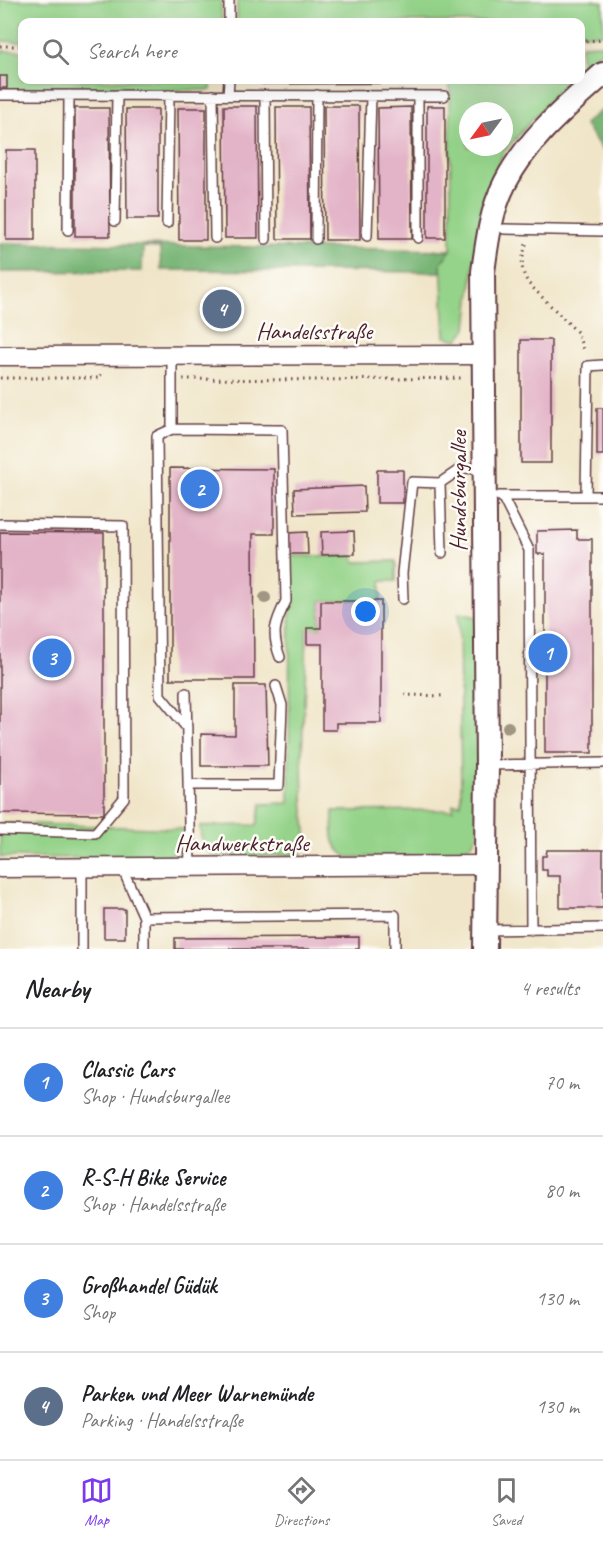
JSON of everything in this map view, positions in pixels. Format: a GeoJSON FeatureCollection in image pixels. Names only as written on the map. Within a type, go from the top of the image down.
{"type":"FeatureCollection","features":[{"type":"Feature","properties":{"kind":"street","name":"Hundsburgallee"},"geometry":{"type":"LineString","coordinates":[[484,939],[494,496],[485,469],[483,272],[492,220],[504,184],[537,135],[603,74]]}},
{"type":"Feature","properties":{"kind":"street","name":"Handelsstraße"},"geometry":{"type":"LineString","coordinates":[[0,356],[485,355]]}},
{"type":"Feature","properties":{"kind":"street","name":"Handwerkstraße"},"geometry":{"type":"LineString","coordinates":[[0,868],[485,866]]}},
{"type":"Feature","properties":{"kind":"lane"},"geometry":{"type":"LineString","coordinates":[[229,0],[229,18]]}},
{"type":"Feature","properties":{"kind":"lane"},"geometry":{"type":"LineString","coordinates":[[228,95],[229,84]]}},
{"type":"Feature","properties":{"kind":"lane"},"geometry":{"type":"LineString","coordinates":[[0,94],[444,96]]}},
{"type":"Feature","properties":{"kind":"lane"},"geometry":{"type":"LineString","coordinates":[[68,230],[69,95]]}},
{"type":"Feature","properties":{"kind":"lane"},"geometry":{"type":"LineString","coordinates":[[115,221],[117,95]]}},
{"type":"Feature","properties":{"kind":"lane"},"geometry":{"type":"LineString","coordinates":[[167,223],[168,95]]}},
{"type":"Feature","properties":{"kind":"lane"},"geometry":{"type":"LineString","coordinates":[[213,95],[215,238]]}},
{"type":"Feature","properties":{"kind":"lane"},"geometry":{"type":"LineString","coordinates":[[265,95],[266,239]]}},
{"type":"Feature","properties":{"kind":"lane"},"geometry":{"type":"LineString","coordinates":[[316,239],[317,96]]}},
{"type":"Feature","properties":{"kind":"lane"},"geometry":{"type":"LineString","coordinates":[[367,236],[371,96]]}},
{"type":"Feature","properties":{"kind":"lane"},"geometry":{"type":"LineString","coordinates":[[418,96],[418,238]]}},
{"type":"Feature","properties":{"kind":"lane"},"geometry":{"type":"LineString","coordinates":[[504,229],[603,231]]}},
{"type":"Feature","properties":{"kind":"lane"},"geometry":{"type":"LineString","coordinates":[[172,355],[172,429]]}},
{"type":"Feature","properties":{"kind":"lane"},"geometry":{"type":"LineString","coordinates":[[586,496],[588,366],[603,365]]}},
{"type":"Feature","properties":{"kind":"lane"},"geometry":{"type":"LineString","coordinates":[[187,728],[160,695],[157,436],[172,429],[282,430],[286,601],[275,624],[276,646],[280,657]]}},
{"type":"Feature","properties":{"kind":"lane"},"geometry":{"type":"LineString","coordinates":[[402,599],[402,573],[412,482],[440,483],[462,468],[485,469]]}},
{"type":"Feature","properties":{"kind":"lane"},"geometry":{"type":"LineString","coordinates":[[440,483],[442,553]]}},
{"type":"Feature","properties":{"kind":"lane"},"geometry":{"type":"LineString","coordinates":[[494,496],[603,496]]}},
{"type":"Feature","properties":{"kind":"lane"},"geometry":{"type":"LineString","coordinates":[[494,496],[529,550],[531,930]]}},
{"type":"Feature","properties":{"kind":"lane"},"geometry":{"type":"LineString","coordinates":[[0,524],[123,526],[124,798],[95,833],[0,830]]}},
{"type":"Feature","properties":{"kind":"lane"},"geometry":{"type":"LineString","coordinates":[[189,785],[279,785],[282,705],[276,686]]}},
{"type":"Feature","properties":{"kind":"lane"},"geometry":{"type":"LineString","coordinates":[[186,693],[190,867]]}},
{"type":"Feature","properties":{"kind":"lane"},"geometry":{"type":"LineString","coordinates":[[487,765],[603,764]]}},
{"type":"Feature","properties":{"kind":"lane"},"geometry":{"type":"LineString","coordinates":[[82,867],[82,949]]}},
{"type":"Feature","properties":{"kind":"lane"},"geometry":{"type":"LineString","coordinates":[[122,868],[144,917],[144,949]]}},
{"type":"Feature","properties":{"kind":"lane"},"geometry":{"type":"LineString","coordinates":[[144,917],[395,915],[395,949]]}},
{"type":"Feature","properties":{"kind":"lane"},"geometry":{"type":"LineString","coordinates":[[484,939],[531,930],[603,928]]}},
{"type":"Feature","properties":{"kind":"path"},"geometry":{"type":"LineString","coordinates":[[585,41],[603,40]]}},
{"type":"Feature","properties":{"kind":"path"},"geometry":{"type":"LineString","coordinates":[[0,46],[18,46]]}},
{"type":"Feature","properties":{"kind":"path"},"geometry":{"type":"LineString","coordinates":[[526,244],[521,267],[523,276],[578,333],[588,366]]}},
{"type":"Feature","properties":{"kind":"path"},"geometry":{"type":"LineString","coordinates":[[0,378],[100,378],[103,356]]}},
{"type":"Feature","properties":{"kind":"path"},"geometry":{"type":"LineString","coordinates":[[172,379],[485,378]]}},
{"type":"Feature","properties":{"kind":"path"},"geometry":{"type":"LineString","coordinates":[[404,695],[446,696]]}},
{"type":"Feature","properties":{"kind":"green space"},"geometry":{"type":"Polygon","coordinates":[[[0,0],[221,0],[222,18],[18,18],[18,42],[0,41],[0,0]]]}},
{"type":"Feature","properties":{"kind":"green space"},"geometry":{"type":"Polygon","coordinates":[[[237,0],[593,0],[603,2],[603,34],[585,34],[585,18],[237,18],[237,0]]]}},
{"type":"Feature","properties":{"kind":"green space"},"geometry":{"type":"Polygon","coordinates":[[[602,44],[603,50],[585,66],[585,45],[602,44]]]}},
{"type":"Feature","properties":{"kind":"green space"},"geometry":{"type":"Polygon","coordinates":[[[0,51],[18,51],[18,84],[211,84],[211,90],[0,90],[0,51]]]}},
{"type":"Feature","properties":{"kind":"green space"},"geometry":{"type":"Polygon","coordinates":[[[450,84],[563,84],[513,142],[513,102],[459,102],[459,156],[502,156],[485,195],[477,236],[467,328],[458,340],[445,337],[441,262],[451,250],[450,84]]]}},
{"type":"Feature","properties":{"kind":"green space"},"geometry":{"type":"Polygon","coordinates":[[[603,109],[603,151],[584,124],[603,109]]]}},
{"type":"Feature","properties":{"kind":"green space"},"geometry":{"type":"Polygon","coordinates":[[[0,243],[451,250],[441,262],[441,272],[161,270],[160,248],[143,247],[142,271],[0,272],[0,243]]]}},
{"type":"Feature","properties":{"kind":"green space"},"geometry":{"type":"Polygon","coordinates":[[[290,556],[354,556],[355,562],[396,561],[396,581],[381,581],[381,601],[321,601],[321,628],[307,629],[302,765],[306,834],[300,855],[216,856],[203,844],[200,826],[257,825],[261,804],[289,803],[290,556]]]}},
{"type":"Feature","properties":{"kind":"green space"},"geometry":{"type":"Polygon","coordinates":[[[459,613],[477,617],[478,834],[467,848],[451,856],[347,857],[334,842],[333,811],[453,810],[453,804],[461,804],[459,613]]]}},
{"type":"Feature","properties":{"kind":"green space"},"geometry":{"type":"Polygon","coordinates":[[[0,823],[184,829],[184,843],[168,857],[156,859],[0,857],[0,823]]]}},
{"type":"Feature","properties":{"kind":"building"},"geometry":{"type":"Polygon","coordinates":[[[0,76],[7,76],[7,88],[0,88],[0,76]]]}},
{"type":"Feature","properties":{"kind":"building"},"geometry":{"type":"Polygon","coordinates":[[[224,106],[257,106],[258,238],[225,238],[224,106]]]}},
{"type":"Feature","properties":{"kind":"building"},"geometry":{"type":"Polygon","coordinates":[[[324,106],[359,106],[360,240],[325,240],[324,106]]]}},
{"type":"Feature","properties":{"kind":"building"},"geometry":{"type":"Polygon","coordinates":[[[427,106],[445,106],[445,238],[427,238],[427,106]]]}},
{"type":"Feature","properties":{"kind":"building"},"geometry":{"type":"Polygon","coordinates":[[[276,107],[309,107],[310,239],[277,239],[276,107]]]}},
{"type":"Feature","properties":{"kind":"building"},"geometry":{"type":"Polygon","coordinates":[[[411,107],[412,239],[379,239],[378,108],[411,107]]]}},
{"type":"Feature","properties":{"kind":"building"},"geometry":{"type":"Polygon","coordinates":[[[75,108],[109,108],[110,236],[75,236],[75,108]]]}},
{"type":"Feature","properties":{"kind":"building"},"geometry":{"type":"Polygon","coordinates":[[[178,108],[206,108],[206,240],[179,240],[178,108]]]}},
{"type":"Feature","properties":{"kind":"building"},"geometry":{"type":"Polygon","coordinates":[[[126,109],[158,109],[158,219],[127,219],[126,109]]]}},
{"type":"Feature","properties":{"kind":"building"},"geometry":{"type":"Polygon","coordinates":[[[6,150],[35,150],[35,240],[6,240],[6,150]]]}},
{"type":"Feature","properties":{"kind":"building"},"geometry":{"type":"Polygon","coordinates":[[[521,340],[551,340],[551,463],[521,463],[521,340]]]}},
{"type":"Feature","properties":{"kind":"building"},"geometry":{"type":"Polygon","coordinates":[[[597,408],[603,408],[603,455],[597,455],[597,408]]]}},
{"type":"Feature","properties":{"kind":"building"},"geometry":{"type":"Polygon","coordinates":[[[170,468],[274,469],[274,534],[253,534],[254,679],[170,679],[170,468]]]}},
{"type":"Feature","properties":{"kind":"building"},"geometry":{"type":"Polygon","coordinates":[[[377,470],[403,470],[403,503],[377,503],[377,470]]]}},
{"type":"Feature","properties":{"kind":"building"},"geometry":{"type":"Polygon","coordinates":[[[364,486],[365,512],[295,514],[294,489],[364,486]]]}},
{"type":"Feature","properties":{"kind":"building"},"geometry":{"type":"Polygon","coordinates":[[[577,530],[577,539],[592,539],[592,753],[545,753],[545,554],[537,554],[537,531],[577,530]]]}},
{"type":"Feature","properties":{"kind":"building"},"geometry":{"type":"Polygon","coordinates":[[[354,531],[355,554],[322,555],[321,532],[354,531]]]}},
{"type":"Feature","properties":{"kind":"building"},"geometry":{"type":"Polygon","coordinates":[[[0,532],[104,533],[104,814],[0,813],[0,532]]]}},
{"type":"Feature","properties":{"kind":"building"},"geometry":{"type":"Polygon","coordinates":[[[307,532],[308,554],[289,554],[288,533],[307,532]]]}},
{"type":"Feature","properties":{"kind":"building"},"geometry":{"type":"Polygon","coordinates":[[[321,601],[381,601],[381,723],[336,723],[336,730],[322,730],[322,644],[307,644],[307,628],[321,628],[321,601]]]}},
{"type":"Feature","properties":{"kind":"building"},"geometry":{"type":"Polygon","coordinates":[[[235,685],[266,685],[268,766],[201,766],[201,734],[235,735],[235,685]]]}},
{"type":"Feature","properties":{"kind":"building"},"geometry":{"type":"Polygon","coordinates":[[[547,850],[603,850],[603,908],[560,908],[560,876],[547,876],[547,870],[542,870],[542,856],[546,856],[547,850]]]}},
{"type":"Feature","properties":{"kind":"building"},"geometry":{"type":"Polygon","coordinates":[[[104,909],[125,909],[125,938],[104,938],[104,909]]]}},
{"type":"Feature","properties":{"kind":"building"},"geometry":{"type":"Polygon","coordinates":[[[359,937],[359,949],[175,949],[175,938],[359,937]]]}},
{"type":"Feature","properties":{"kind":"place","name":"Parken und Meer Warnemünde"},"geometry":{"type":"Point","coordinates":[222,309]}},
{"type":"Feature","properties":{"kind":"place","name":"R-S-H Bike Service"},"geometry":{"type":"Point","coordinates":[200,489]}},
{"type":"Feature","properties":{"kind":"place","name":"Classic Cars"},"geometry":{"type":"Point","coordinates":[548,653]}},
{"type":"Feature","properties":{"kind":"place","name":"Großhandel Güdük"},"geometry":{"type":"Point","coordinates":[52,658]}}]}
